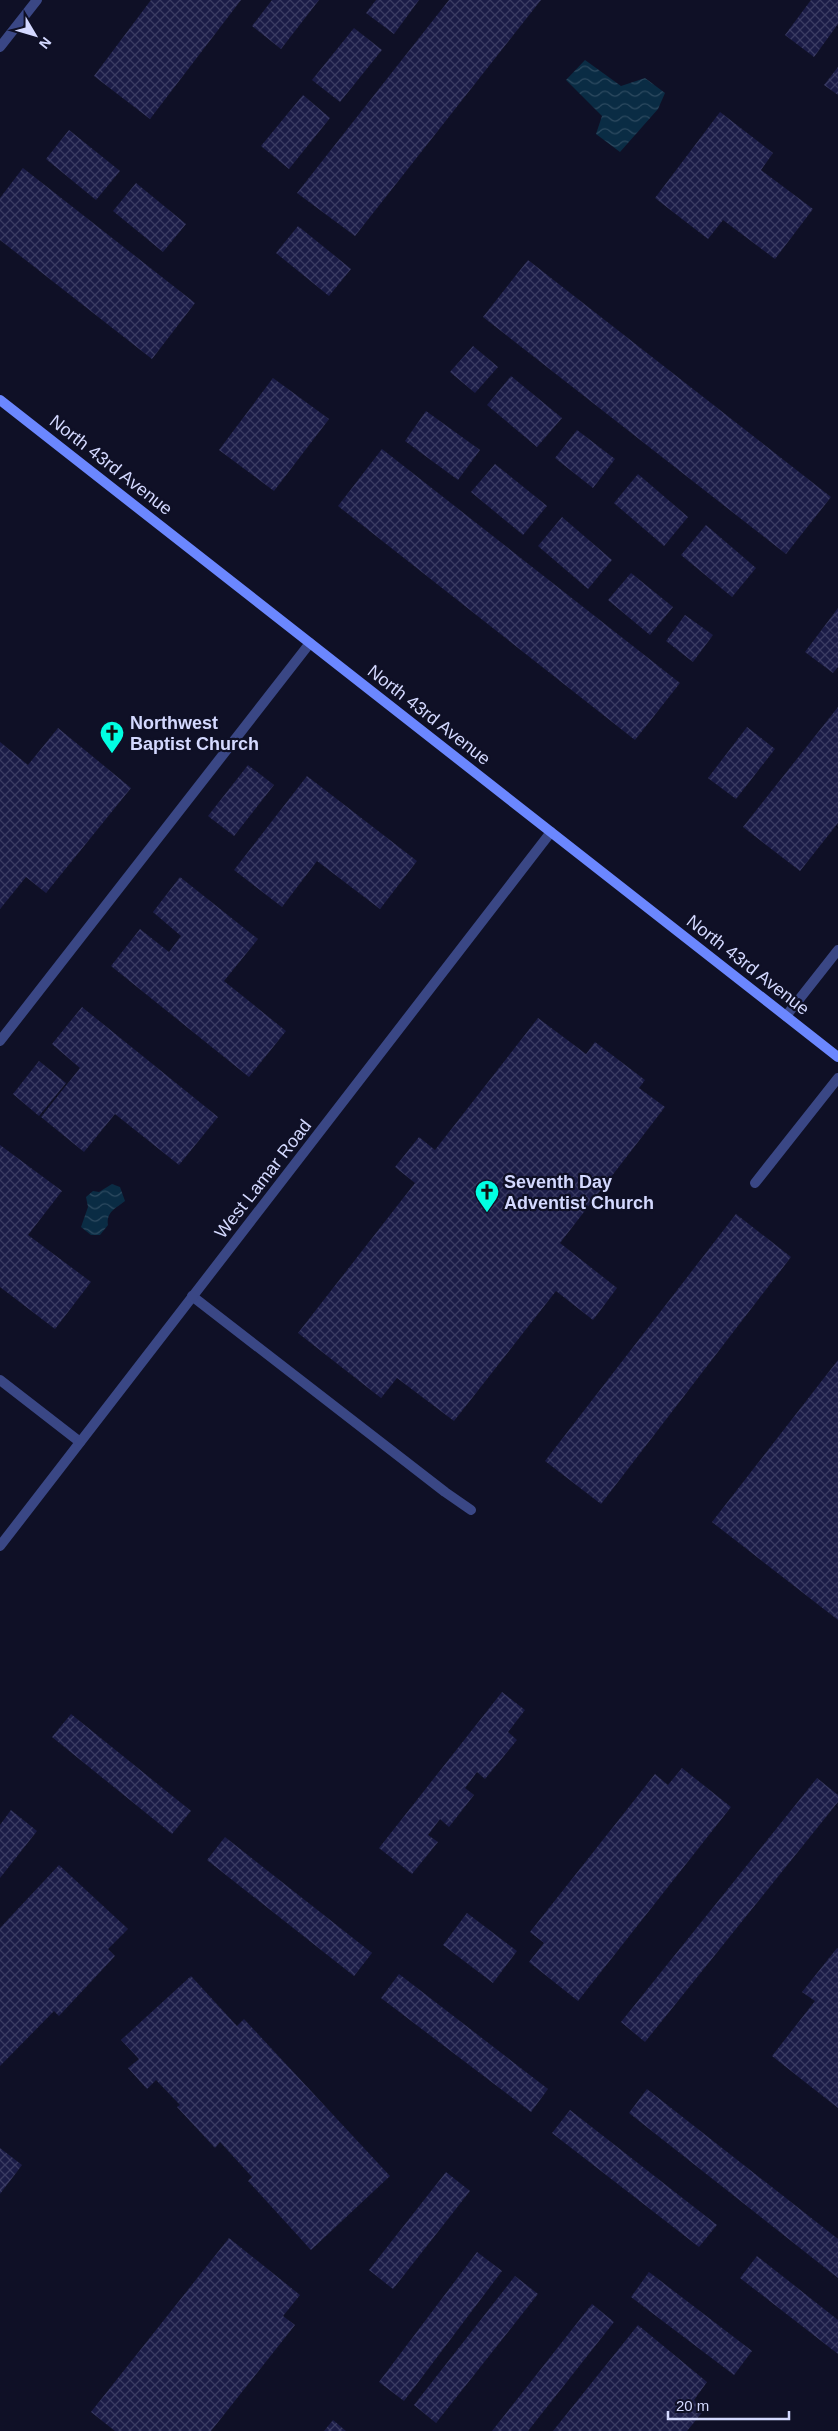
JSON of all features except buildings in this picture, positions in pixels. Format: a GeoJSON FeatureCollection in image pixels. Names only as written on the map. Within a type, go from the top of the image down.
{"type":"FeatureCollection","features":[{"type":"Feature","properties":{"kind":"main road","name":"North 43rd Avenue"},"geometry":{"type":"LineString","coordinates":[[0,400],[838,1057]]}},
{"type":"Feature","properties":{"kind":"street"},"geometry":{"type":"LineString","coordinates":[[0,47],[37,0]]}},
{"type":"Feature","properties":{"kind":"street"},"geometry":{"type":"LineString","coordinates":[[0,1041],[310,643]]}},
{"type":"Feature","properties":{"kind":"street","name":"West Lamar Road"},"geometry":{"type":"LineString","coordinates":[[0,1546],[551,832]]}},
{"type":"Feature","properties":{"kind":"street"},"geometry":{"type":"LineString","coordinates":[[786,1016],[838,950]]}},
{"type":"Feature","properties":{"kind":"street"},"geometry":{"type":"LineString","coordinates":[[755,1183],[838,1078]]}},
{"type":"Feature","properties":{"kind":"street"},"geometry":{"type":"LineString","coordinates":[[192,1296],[445,1492],[471,1510]]}},
{"type":"Feature","properties":{"kind":"street"},"geometry":{"type":"LineString","coordinates":[[0,1380],[80,1442]]}},
{"type":"Feature","properties":{"kind":"water"},"geometry":{"type":"Polygon","coordinates":[[[585,60],[621,86],[645,78],[665,93],[658,109],[620,152],[596,134],[602,116],[566,80],[585,60]]]}},
{"type":"Feature","properties":{"kind":"water"},"geometry":{"type":"Polygon","coordinates":[[[112,1184],[120,1187],[125,1201],[110,1214],[108,1225],[100,1235],[91,1235],[81,1227],[88,1207],[86,1197],[93,1191],[99,1192],[112,1184]]]}},
{"type":"Feature","properties":{"kind":"place","name":"Northwest Baptist Church"},"geometry":{"type":"Point","coordinates":[112,754]}},
{"type":"Feature","properties":{"kind":"place","name":"Seventh Day Adventist Church"},"geometry":{"type":"Point","coordinates":[487,1213]}}]}
